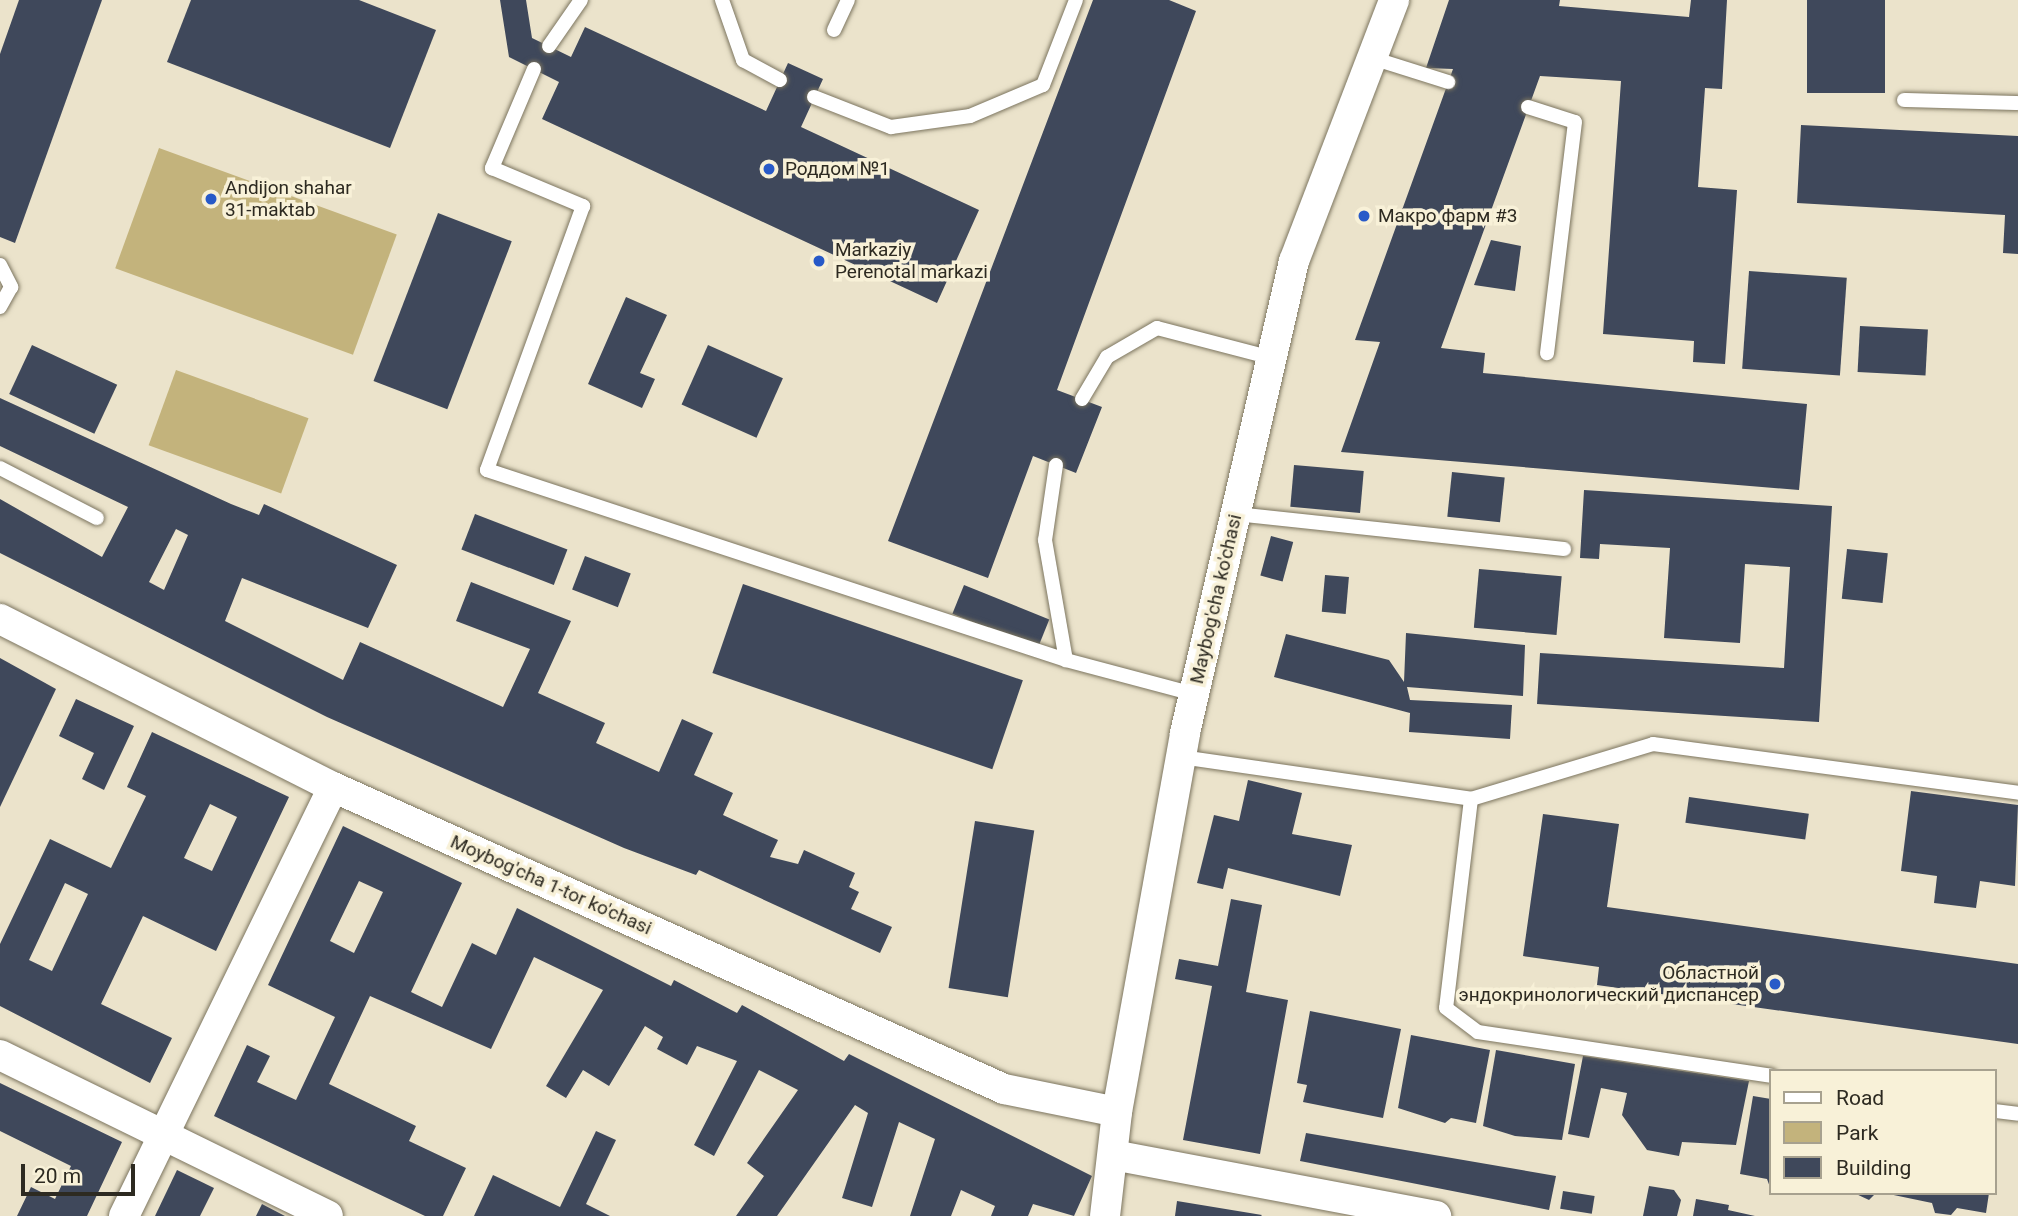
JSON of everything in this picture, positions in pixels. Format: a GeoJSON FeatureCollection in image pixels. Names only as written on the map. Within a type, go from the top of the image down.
{"type":"FeatureCollection","features":[{"type":"Feature","properties":{"kind":"street","name":"Maybog'cha ko'chasi"},"geometry":{"type":"LineString","coordinates":[[1105,1216],[1116,1112],[1181,757],[1294,261],[1394,0]]}},
{"type":"Feature","properties":{"kind":"street","name":"Moybog'cha 1-tor ko'chasi"},"geometry":{"type":"LineString","coordinates":[[0,619],[333,787],[1004,1089],[1116,1112]]}},
{"type":"Feature","properties":{"kind":"street"},"geometry":{"type":"LineString","coordinates":[[124,1216],[333,787]]}},
{"type":"Feature","properties":{"kind":"street"},"geometry":{"type":"LineString","coordinates":[[0,1055],[328,1216]]}},
{"type":"Feature","properties":{"kind":"street"},"geometry":{"type":"LineString","coordinates":[[1113,1155],[1436,1216]]}},
{"type":"Feature","properties":{"kind":"lane"},"geometry":{"type":"LineString","coordinates":[[549,46],[581,0]]}},
{"type":"Feature","properties":{"kind":"lane"},"geometry":{"type":"LineString","coordinates":[[722,0],[743,60],[780,80]]}},
{"type":"Feature","properties":{"kind":"lane"},"geometry":{"type":"LineString","coordinates":[[834,30],[848,0]]}},
{"type":"Feature","properties":{"kind":"lane"},"geometry":{"type":"LineString","coordinates":[[814,97],[891,127],[970,117],[1043,85],[1076,0]]}},
{"type":"Feature","properties":{"kind":"lane"},"geometry":{"type":"LineString","coordinates":[[1372,58],[1448,82]]}},
{"type":"Feature","properties":{"kind":"lane"},"geometry":{"type":"LineString","coordinates":[[534,69],[492,168],[583,206],[487,470],[1066,660],[1194,694]]}},
{"type":"Feature","properties":{"kind":"lane"},"geometry":{"type":"LineString","coordinates":[[1904,100],[2018,103]]}},
{"type":"Feature","properties":{"kind":"lane"},"geometry":{"type":"LineString","coordinates":[[1528,107],[1575,122],[1547,353]]}},
{"type":"Feature","properties":{"kind":"lane"},"geometry":{"type":"LineString","coordinates":[[0,265],[11,287],[0,307]]}},
{"type":"Feature","properties":{"kind":"lane"},"geometry":{"type":"LineString","coordinates":[[1082,399],[1107,357],[1157,328],[1272,359]]}},
{"type":"Feature","properties":{"kind":"lane"},"geometry":{"type":"LineString","coordinates":[[1056,465],[1045,540],[1066,660]]}},
{"type":"Feature","properties":{"kind":"lane"},"geometry":{"type":"LineString","coordinates":[[0,468],[97,518]]}},
{"type":"Feature","properties":{"kind":"lane"},"geometry":{"type":"LineString","coordinates":[[1236,514],[1564,549]]}},
{"type":"Feature","properties":{"kind":"lane"},"geometry":{"type":"LineString","coordinates":[[1181,757],[1471,799],[1653,744],[2018,793]]}},
{"type":"Feature","properties":{"kind":"lane"},"geometry":{"type":"LineString","coordinates":[[1471,799],[1446,1008],[1478,1032],[1770,1076]]}},
{"type":"Feature","properties":{"kind":"lane"},"geometry":{"type":"LineString","coordinates":[[1997,1111],[2018,1114]]}},
{"type":"Feature","properties":{"kind":"green space"},"geometry":{"type":"Polygon","coordinates":[[[159,148],[397,235],[353,355],[115,268],[159,148]]]}},
{"type":"Feature","properties":{"kind":"green space"},"geometry":{"type":"Polygon","coordinates":[[[176,370],[308,418],[281,493],[149,445],[176,370]]]}},
{"type":"Feature","properties":{"kind":"building"},"geometry":{"type":"Polygon","coordinates":[[[19,0],[102,0],[15,243],[0,237],[0,54],[19,0]]]}},
{"type":"Feature","properties":{"kind":"building"},"geometry":{"type":"Polygon","coordinates":[[[191,0],[359,0],[436,30],[390,148],[167,62],[191,0]]]}},
{"type":"Feature","properties":{"kind":"building","name":"Роддом №1"},"geometry":{"type":"Polygon","coordinates":[[[500,0],[526,0],[532,38],[571,57],[585,27],[766,111],[788,63],[823,79],[801,127],[979,210],[937,303],[542,119],[559,82],[509,57],[500,0]]]}},
{"type":"Feature","properties":{"kind":"building"},"geometry":{"type":"Polygon","coordinates":[[[1093,0],[1169,0],[1196,11],[1057,390],[1102,407],[1076,473],[1033,456],[988,578],[888,541],[1093,0]]]}},
{"type":"Feature","properties":{"kind":"building"},"geometry":{"type":"Polygon","coordinates":[[[1449,0],[1560,0],[1559,6],[1689,17],[1691,0],[1727,0],[1722,89],[1705,88],[1698,187],[1737,190],[1725,364],[1693,362],[1694,341],[1603,334],[1621,81],[1540,76],[1441,348],[1485,353],[1483,373],[1807,404],[1799,490],[1341,452],[1380,342],[1355,340],[1453,69],[1426,68],[1449,0]]]}},
{"type":"Feature","properties":{"kind":"building"},"geometry":{"type":"Polygon","coordinates":[[[1807,0],[1885,0],[1885,93],[1807,93],[1807,0]]]}},
{"type":"Feature","properties":{"kind":"building"},"geometry":{"type":"Polygon","coordinates":[[[1801,125],[2018,136],[2018,254],[2003,253],[2005,215],[1797,203],[1801,125]]]}},
{"type":"Feature","properties":{"kind":"building"},"geometry":{"type":"Polygon","coordinates":[[[438,213],[512,241],[447,409],[373,381],[438,213]]]}},
{"type":"Feature","properties":{"kind":"building"},"geometry":{"type":"Polygon","coordinates":[[[1491,240],[1521,246],[1515,291],[1474,285],[1491,240]]]}},
{"type":"Feature","properties":{"kind":"building"},"geometry":{"type":"Polygon","coordinates":[[[1749,271],[1847,278],[1840,376],[1742,369],[1749,271]]]}},
{"type":"Feature","properties":{"kind":"building"},"geometry":{"type":"Polygon","coordinates":[[[626,297],[667,315],[640,373],[655,379],[642,408],[588,384],[626,297]]]}},
{"type":"Feature","properties":{"kind":"building"},"geometry":{"type":"Polygon","coordinates":[[[1860,326],[1928,330],[1925,375],[1858,372],[1860,326]]]}},
{"type":"Feature","properties":{"kind":"building"},"geometry":{"type":"Polygon","coordinates":[[[32,345],[117,385],[94,434],[9,394],[32,345]]]}},
{"type":"Feature","properties":{"kind":"building"},"geometry":{"type":"Polygon","coordinates":[[[708,345],[783,378],[756,438],[682,404],[708,345]]]}},
{"type":"Feature","properties":{"kind":"building"},"geometry":{"type":"Polygon","coordinates":[[[0,398],[231,504],[259,515],[264,504],[397,565],[368,628],[242,578],[225,621],[343,680],[360,642],[503,707],[530,649],[456,621],[471,582],[571,621],[538,693],[605,723],[596,743],[659,772],[682,719],[713,733],[694,775],[733,793],[723,815],[778,840],[770,857],[798,864],[804,850],[855,873],[849,887],[859,892],[851,909],[892,927],[880,953],[699,870],[696,875],[624,848],[327,717],[0,553],[0,499],[102,557],[128,507],[0,446],[0,398]],[[176,529],[149,582],[164,590],[188,535],[176,529]]]}},
{"type":"Feature","properties":{"kind":"building"},"geometry":{"type":"Polygon","coordinates":[[[1294,465],[1364,471],[1360,513],[1290,507],[1294,465]]]}},
{"type":"Feature","properties":{"kind":"building"},"geometry":{"type":"Polygon","coordinates":[[[1452,472],[1505,478],[1500,522],[1447,517],[1452,472]]]}},
{"type":"Feature","properties":{"kind":"building"},"geometry":{"type":"Polygon","coordinates":[[[1584,490],[1832,506],[1819,722],[1537,704],[1540,653],[1784,668],[1790,567],[1745,564],[1740,643],[1664,638],[1670,548],[1600,544],[1599,559],[1580,558],[1584,490]]]}},
{"type":"Feature","properties":{"kind":"building"},"geometry":{"type":"Polygon","coordinates":[[[475,514],[567,549],[554,585],[461,549],[475,514]]]}},
{"type":"Feature","properties":{"kind":"building"},"geometry":{"type":"Polygon","coordinates":[[[1271,536],[1293,542],[1283,582],[1260,576],[1271,536]]]}},
{"type":"Feature","properties":{"kind":"building"},"geometry":{"type":"Polygon","coordinates":[[[1847,549],[1888,553],[1883,603],[1842,599],[1847,549]]]}},
{"type":"Feature","properties":{"kind":"building"},"geometry":{"type":"Polygon","coordinates":[[[585,556],[631,574],[618,607],[572,590],[585,556]]]}},
{"type":"Feature","properties":{"kind":"building"},"geometry":{"type":"Polygon","coordinates":[[[1479,569],[1562,576],[1557,635],[1474,628],[1479,569]]]}},
{"type":"Feature","properties":{"kind":"building"},"geometry":{"type":"Polygon","coordinates":[[[1325,575],[1349,577],[1346,614],[1322,612],[1325,575]]]}},
{"type":"Feature","properties":{"kind":"building"},"geometry":{"type":"Polygon","coordinates":[[[743,584],[1023,680],[992,769],[712,673],[743,584]]]}},
{"type":"Feature","properties":{"kind":"building"},"geometry":{"type":"Polygon","coordinates":[[[964,585],[1049,619],[1038,648],[952,614],[964,585]]]}},
{"type":"Feature","properties":{"kind":"building"},"geometry":{"type":"Polygon","coordinates":[[[1406,633],[1525,645],[1523,696],[1407,687],[1410,700],[1512,705],[1510,739],[1409,732],[1410,713],[1274,677],[1286,634],[1389,660],[1404,682],[1406,633]]]}},
{"type":"Feature","properties":{"kind":"building"},"geometry":{"type":"Polygon","coordinates":[[[0,658],[56,689],[0,807],[0,658]]]}},
{"type":"Feature","properties":{"kind":"building"},"geometry":{"type":"Polygon","coordinates":[[[76,699],[134,726],[104,790],[82,779],[94,753],[59,736],[76,699]]]}},
{"type":"Feature","properties":{"kind":"building"},"geometry":{"type":"Polygon","coordinates":[[[152,732],[289,797],[216,951],[143,916],[101,1004],[172,1038],[150,1083],[0,1006],[0,944],[50,839],[111,868],[146,796],[127,787],[152,732]],[[210,804],[184,858],[212,871],[237,817],[210,804]],[[65,883],[29,960],[52,971],[88,894],[65,883]]]}},
{"type":"Feature","properties":{"kind":"building"},"geometry":{"type":"Polygon","coordinates":[[[1248,780],[1302,793],[1292,834],[1352,845],[1340,896],[1228,868],[1223,889],[1197,883],[1214,815],[1239,821],[1248,780]]]}},
{"type":"Feature","properties":{"kind":"building"},"geometry":{"type":"Polygon","coordinates":[[[1911,791],[2018,805],[2015,886],[1980,881],[1976,908],[1934,903],[1937,876],[1901,871],[1911,791]]]}},
{"type":"Feature","properties":{"kind":"building"},"geometry":{"type":"Polygon","coordinates":[[[1689,797],[1809,814],[1805,840],[1685,823],[1689,797]]]}},
{"type":"Feature","properties":{"kind":"building","name":"Областной эндокринологический диспансер"},"geometry":{"type":"Polygon","coordinates":[[[1543,814],[1619,824],[1607,907],[2018,964],[2018,1044],[1597,985],[1599,967],[1523,956],[1543,814]]]}},
{"type":"Feature","properties":{"kind":"building"},"geometry":{"type":"Polygon","coordinates":[[[975,821],[1034,830],[1008,997],[949,988],[975,821]]]}},
{"type":"Feature","properties":{"kind":"building"},"geometry":{"type":"Polygon","coordinates":[[[343,826],[462,883],[411,992],[442,1007],[472,943],[496,955],[517,908],[671,986],[674,980],[737,1013],[742,1005],[844,1061],[849,1054],[1092,1176],[1074,1216],[1033,1204],[1028,1216],[991,1216],[995,1206],[961,1190],[951,1216],[910,1216],[935,1139],[899,1122],[872,1207],[842,1198],[868,1113],[855,1105],[777,1216],[736,1216],[764,1176],[747,1163],[798,1090],[759,1070],[714,1156],[694,1145],[737,1061],[697,1046],[687,1065],[657,1049],[663,1037],[645,1026],[609,1086],[583,1070],[566,1098],[546,1086],[603,990],[534,957],[491,1049],[370,996],[329,1084],[416,1126],[409,1141],[466,1168],[443,1216],[425,1216],[214,1116],[247,1045],[270,1056],[257,1082],[296,1100],[335,1017],[268,985],[343,826]],[[359,881],[330,941],[354,953],[383,892],[359,881]]]}},
{"type":"Feature","properties":{"kind":"building"},"geometry":{"type":"Polygon","coordinates":[[[1231,899],[1262,905],[1246,992],[1288,1000],[1260,1154],[1183,1140],[1212,986],[1175,979],[1179,959],[1218,966],[1231,899]]]}},
{"type":"Feature","properties":{"kind":"building"},"geometry":{"type":"Polygon","coordinates":[[[1310,1011],[1401,1029],[1383,1118],[1303,1102],[1307,1085],[1297,1083],[1310,1011]]]}},
{"type":"Feature","properties":{"kind":"building"},"geometry":{"type":"Polygon","coordinates":[[[1411,1035],[1490,1050],[1476,1123],[1451,1118],[1445,1123],[1398,1108],[1411,1035]]]}},
{"type":"Feature","properties":{"kind":"building"},"geometry":{"type":"Polygon","coordinates":[[[1496,1050],[1575,1064],[1562,1140],[1515,1136],[1483,1126],[1496,1050]]]}},
{"type":"Feature","properties":{"kind":"building"},"geometry":{"type":"Polygon","coordinates":[[[1583,1056],[1749,1081],[1736,1145],[1682,1142],[1679,1156],[1647,1150],[1622,1115],[1627,1093],[1601,1088],[1589,1138],[1568,1134],[1583,1056]]]}},
{"type":"Feature","properties":{"kind":"building"},"geometry":{"type":"Polygon","coordinates":[[[0,1083],[122,1142],[87,1216],[17,1216],[31,1187],[55,1199],[71,1166],[0,1131],[0,1083]]]}},
{"type":"Feature","properties":{"kind":"building"},"geometry":{"type":"Polygon","coordinates":[[[1753,1096],[1770,1099],[1770,1187],[1767,1179],[1740,1174],[1753,1096]]]}},
{"type":"Feature","properties":{"kind":"building"},"geometry":{"type":"Polygon","coordinates":[[[596,1131],[616,1140],[586,1204],[610,1216],[474,1216],[493,1175],[560,1207],[596,1131]]]}},
{"type":"Feature","properties":{"kind":"building"},"geometry":{"type":"Polygon","coordinates":[[[1306,1133],[1556,1176],[1549,1210],[1300,1161],[1306,1133]]]}},
{"type":"Feature","properties":{"kind":"building"},"geometry":{"type":"Polygon","coordinates":[[[177,1170],[214,1188],[200,1216],[155,1216],[177,1170]]]}},
{"type":"Feature","properties":{"kind":"building"},"geometry":{"type":"Polygon","coordinates":[[[1649,1186],[1674,1190],[1681,1200],[1677,1216],[1643,1216],[1649,1186]]]}},
{"type":"Feature","properties":{"kind":"building"},"geometry":{"type":"Polygon","coordinates":[[[1563,1191],[1595,1196],[1592,1214],[1560,1209],[1563,1191]]]}},
{"type":"Feature","properties":{"kind":"building"},"geometry":{"type":"Polygon","coordinates":[[[1858,1195],[1874,1195],[1869,1200],[1858,1195]]]}},
{"type":"Feature","properties":{"kind":"building"},"geometry":{"type":"Polygon","coordinates":[[[1894,1195],[1989,1195],[1986,1213],[1957,1208],[1951,1215],[1935,1213],[1932,1203],[1894,1195]]]}},
{"type":"Feature","properties":{"kind":"building"},"geometry":{"type":"Polygon","coordinates":[[[1696,1199],[1729,1205],[1728,1210],[1755,1216],[1693,1216],[1696,1199]]]}},
{"type":"Feature","properties":{"kind":"building"},"geometry":{"type":"Polygon","coordinates":[[[1177,1201],[1262,1215],[1175,1216],[1177,1201]]]}},
{"type":"Feature","properties":{"kind":"building"},"geometry":{"type":"Polygon","coordinates":[[[262,1204],[285,1216],[256,1216],[262,1204]]]}},
{"type":"Feature","properties":{"kind":"place","name":"Роддом №1"},"geometry":{"type":"Point","coordinates":[769,169]}},
{"type":"Feature","properties":{"kind":"place","name":"Andijon shahar 31-maktab"},"geometry":{"type":"Point","coordinates":[211,199]}},
{"type":"Feature","properties":{"kind":"place","name":"Макро фарм #3"},"geometry":{"type":"Point","coordinates":[1364,216]}},
{"type":"Feature","properties":{"kind":"place","name":"Markaziy Perenotal markazi"},"geometry":{"type":"Point","coordinates":[819,261]}},
{"type":"Feature","properties":{"kind":"place","name":"Областной эндокринологический диспансер"},"geometry":{"type":"Point","coordinates":[1775,984]}}]}
